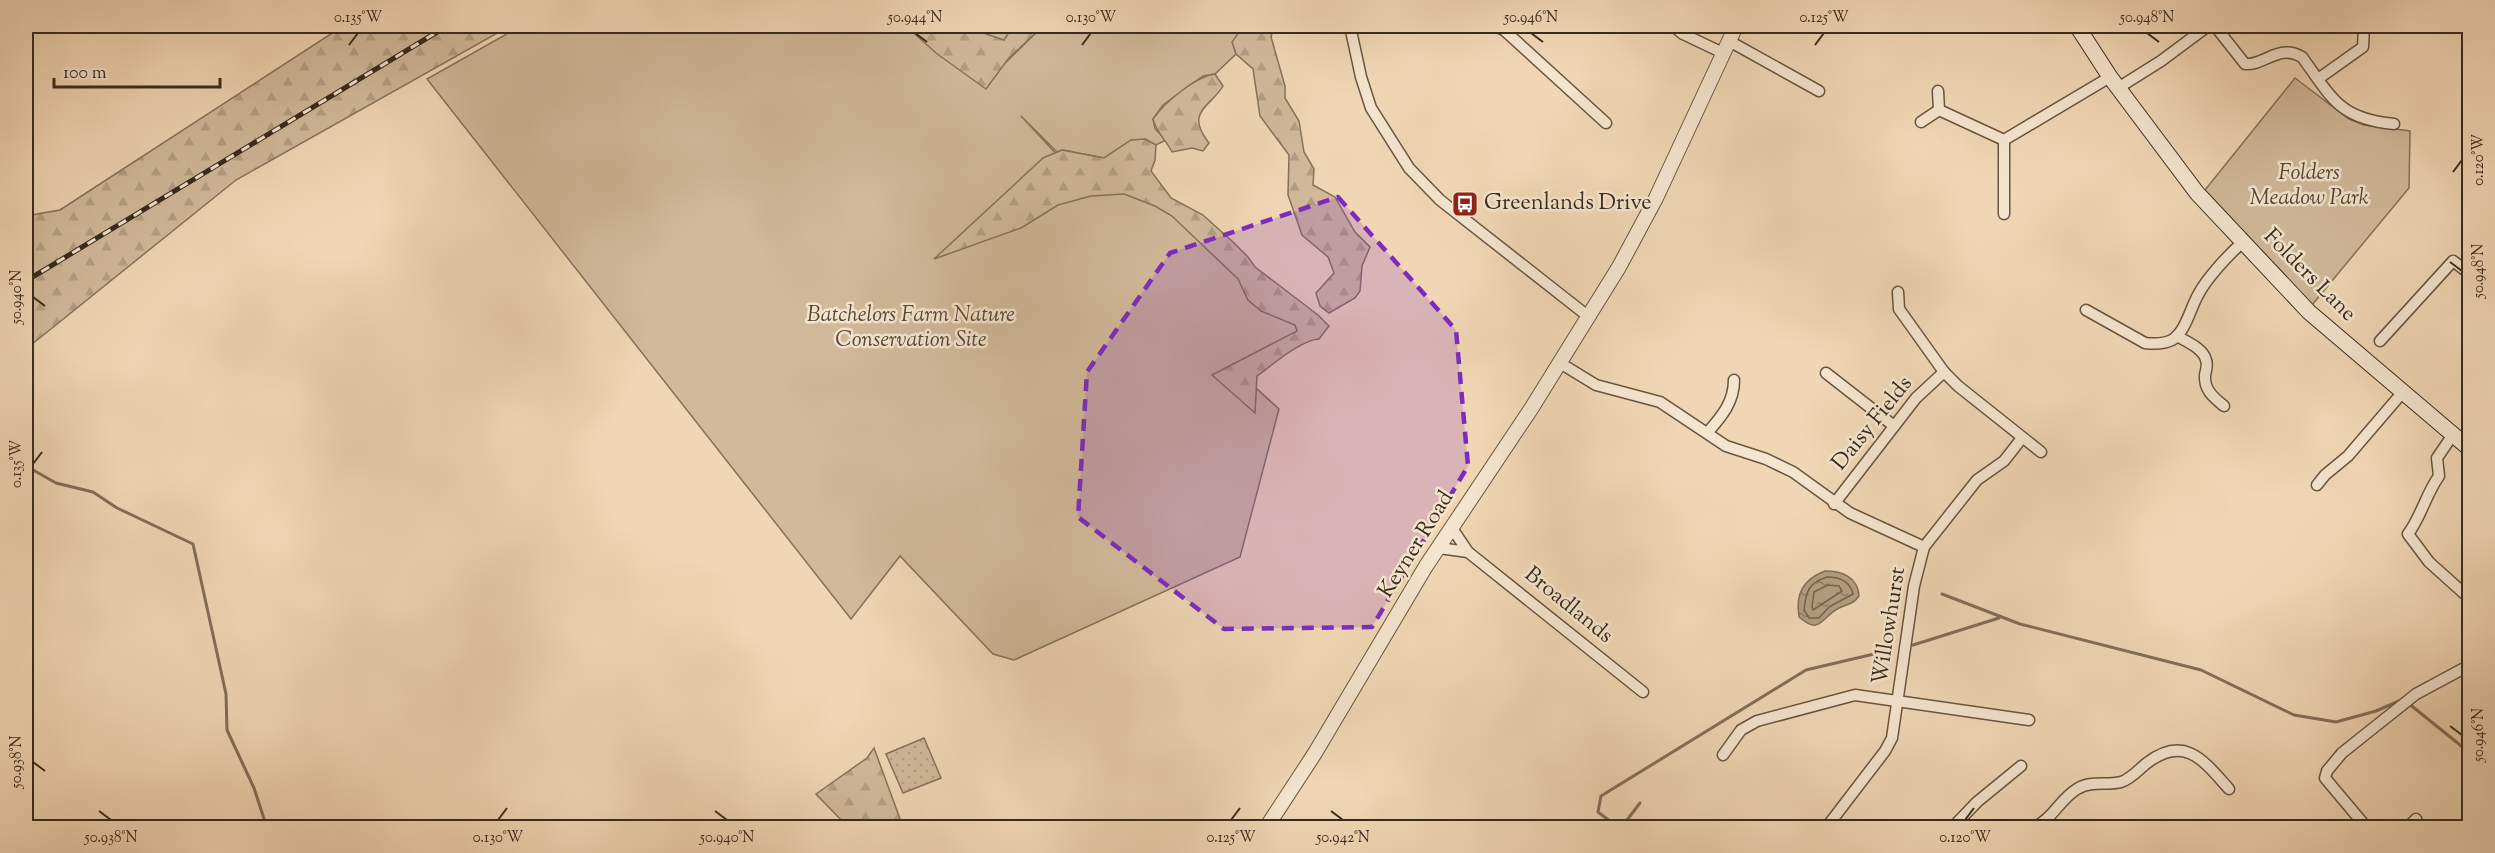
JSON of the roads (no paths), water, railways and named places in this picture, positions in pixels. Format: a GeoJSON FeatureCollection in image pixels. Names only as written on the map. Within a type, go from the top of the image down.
{"type":"FeatureCollection","features":[{"type":"Feature","properties":{"kind":"main road","name":"Folders Lane"},"geometry":{"type":"LineString","coordinates":[[2077,26],[2114,82],[2197,193],[2309,312],[2469,449]]}},
{"type":"Feature","properties":{"kind":"street"},"geometry":{"type":"LineString","coordinates":[[1354,26],[1361,77],[1371,108],[1409,168],[1440,200],[1589,317]]}},
{"type":"Feature","properties":{"kind":"street"},"geometry":{"type":"LineString","coordinates":[[1495,26],[1504,30],[1606,123]]}},
{"type":"Feature","properties":{"kind":"street"},"geometry":{"type":"LineString","coordinates":[[1673,26],[1683,34],[1726,47],[1819,91]]}},
{"type":"Feature","properties":{"kind":"street","name":"Keyner Road"},"geometry":{"type":"LineString","coordinates":[[1266,828],[1315,753],[1426,566],[1560,363],[1619,267],[1656,198],[1736,26]]}},
{"type":"Feature","properties":{"kind":"street"},"geometry":{"type":"LineString","coordinates":[[2004,140],[2114,82],[2161,61],[2208,26]]}},
{"type":"Feature","properties":{"kind":"street"},"geometry":{"type":"LineString","coordinates":[[2214,26],[2245,64],[2254,65],[2274,53],[2298,54],[2334,100],[2351,114],[2375,123],[2394,124]]}},
{"type":"Feature","properties":{"kind":"street"},"geometry":{"type":"LineString","coordinates":[[2318,79],[2363,47],[2364,26]]}},
{"type":"Feature","properties":{"kind":"street"},"geometry":{"type":"LineString","coordinates":[[1938,91],[1939,110]]}},
{"type":"Feature","properties":{"kind":"street"},"geometry":{"type":"LineString","coordinates":[[1939,110],[2004,140]]}},
{"type":"Feature","properties":{"kind":"street"},"geometry":{"type":"LineString","coordinates":[[1921,122],[1939,110]]}},
{"type":"Feature","properties":{"kind":"street"},"geometry":{"type":"LineString","coordinates":[[2004,140],[2004,214]]}},
{"type":"Feature","properties":{"kind":"street"},"geometry":{"type":"LineString","coordinates":[[2086,310],[2145,343],[2171,341],[2177,336],[2198,294],[2243,242]]}},
{"type":"Feature","properties":{"kind":"street"},"geometry":{"type":"LineString","coordinates":[[2380,341],[2454,261],[2469,274]]}},
{"type":"Feature","properties":{"kind":"street"},"geometry":{"type":"LineString","coordinates":[[1898,292],[1899,309],[1944,372],[2040,452]]}},
{"type":"Feature","properties":{"kind":"street"},"geometry":{"type":"LineString","coordinates":[[2177,336],[2196,347],[2203,355],[2206,360],[2205,385],[2212,396],[2224,406]]}},
{"type":"Feature","properties":{"kind":"street","name":"Willowhurst"},"geometry":{"type":"LineString","coordinates":[[1560,363],[1596,385],[1660,402],[1726,446],[1766,459],[1793,472],[1834,504],[1924,547],[1914,586],[1892,738],[1885,751],[1826,828]]}},
{"type":"Feature","properties":{"kind":"street","name":"Daisy Fields"},"geometry":{"type":"LineString","coordinates":[[1834,504],[1916,398],[1944,372]]}},
{"type":"Feature","properties":{"kind":"street"},"geometry":{"type":"LineString","coordinates":[[1826,373],[1894,426]]}},
{"type":"Feature","properties":{"kind":"street"},"geometry":{"type":"LineString","coordinates":[[1708,432],[1726,412],[1734,390],[1734,380]]}},
{"type":"Feature","properties":{"kind":"street"},"geometry":{"type":"LineString","coordinates":[[2317,485],[2325,475],[2348,456],[2402,393]]}},
{"type":"Feature","properties":{"kind":"street"},"geometry":{"type":"LineString","coordinates":[[2452,436],[2437,458],[2439,476],[2429,490],[2414,526],[2408,534],[2429,562],[2468,597]]}},
{"type":"Feature","properties":{"kind":"street"},"geometry":{"type":"LineString","coordinates":[[1924,547],[1977,480],[2004,461],[2022,438]]}},
{"type":"Feature","properties":{"kind":"street","name":"Broadlands"},"geometry":{"type":"LineString","coordinates":[[1452,528],[1468,552],[1643,692]]}},
{"type":"Feature","properties":{"kind":"street"},"geometry":{"type":"LineString","coordinates":[[1439,548],[1468,552]]}},
{"type":"Feature","properties":{"kind":"street"},"geometry":{"type":"LineString","coordinates":[[2367,828],[2325,778],[2327,771],[2342,753],[2416,694],[2469,665]]}},
{"type":"Feature","properties":{"kind":"street"},"geometry":{"type":"LineString","coordinates":[[1723,755],[1741,730],[1756,721],[1855,695],[2029,720]]}},
{"type":"Feature","properties":{"kind":"street"},"geometry":{"type":"LineString","coordinates":[[2033,828],[2050,818],[2067,796],[2078,787],[2128,779],[2159,754],[2176,750],[2198,756],[2229,789]]}},
{"type":"Feature","properties":{"kind":"street"},"geometry":{"type":"LineString","coordinates":[[1952,828],[1977,802],[2021,766]]}},
{"type":"Feature","properties":{"kind":"street"},"geometry":{"type":"LineString","coordinates":[[2407,828],[2416,819]]}},
{"type":"Feature","properties":{"kind":"water"},"geometry":{"type":"Polygon","coordinates":[[[1825,571],[1848,576],[1856,584],[1859,596],[1817,625],[1812,625],[1799,617],[1798,601],[1806,583],[1825,571]]]}},
{"type":"Feature","properties":{"kind":"waterway"},"geometry":{"type":"LineString","coordinates":[[26,466],[56,483],[93,492],[117,508],[193,544],[226,694],[227,730],[254,788],[267,828]]}},
{"type":"Feature","properties":{"kind":"waterway"},"geometry":{"type":"LineString","coordinates":[[1942,594],[2020,624],[2201,670],[2294,715],[2336,722],[2376,711],[2399,701]]}},
{"type":"Feature","properties":{"kind":"waterway"},"geometry":{"type":"LineString","coordinates":[[1913,645],[1999,618]]}},
{"type":"Feature","properties":{"kind":"waterway"},"geometry":{"type":"LineString","coordinates":[[1619,828],[1598,812],[1601,796],[1806,670],[1891,650]]}},
{"type":"Feature","properties":{"kind":"waterway"},"geometry":{"type":"LineString","coordinates":[[2408,703],[2470,753]]}},
{"type":"Feature","properties":{"kind":"waterway"},"geometry":{"type":"LineString","coordinates":[[1621,828],[1640,803]]}},
{"type":"Feature","properties":{"kind":"railway"},"geometry":{"type":"LineString","coordinates":[[26,281],[447,26]]}},
{"type":"Feature","properties":{"kind":"place","name":"Greenlands Drive"},"geometry":{"type":"Point","coordinates":[1465,204]}},
{"type":"Feature","properties":{"kind":"park label","name":"Folders Meadow Park"},"geometry":{"type":"Point","coordinates":[2309,186]}},
{"type":"Feature","properties":{"kind":"park label","name":"Batchelors Farm Nature Conservation Site"},"geometry":{"type":"Point","coordinates":[911,328]}}]}
